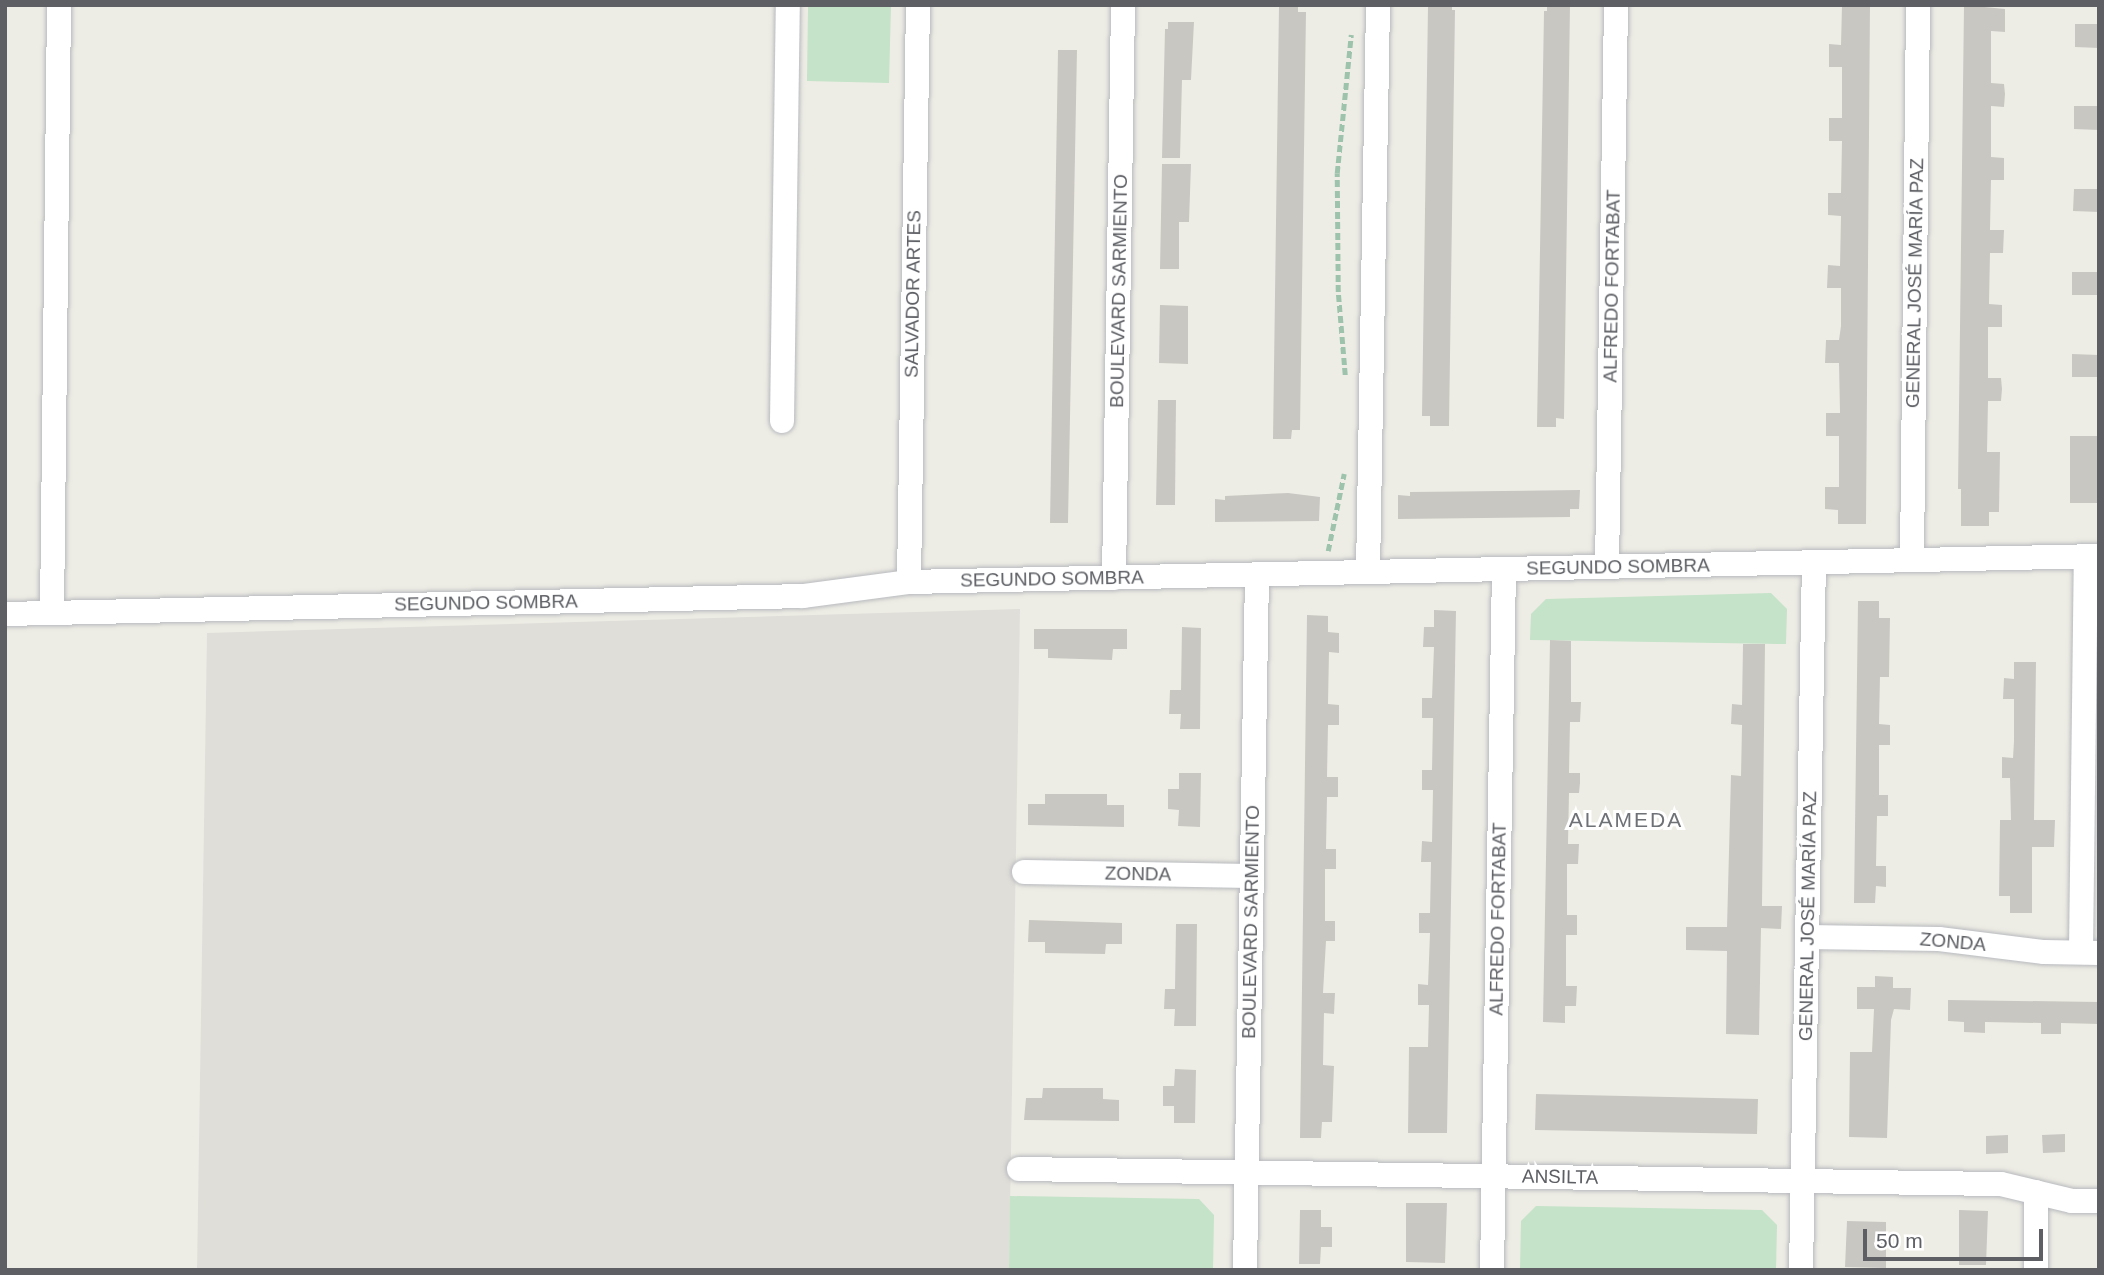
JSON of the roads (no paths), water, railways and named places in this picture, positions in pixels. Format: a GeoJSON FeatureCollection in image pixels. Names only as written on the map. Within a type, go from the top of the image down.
{"type":"FeatureCollection","features":[{"type":"Feature","properties":{"kind":"street"},"geometry":{"type":"LineString","coordinates":[[52,613],[59,5]]}},
{"type":"Feature","properties":{"kind":"street"},"geometry":{"type":"LineString","coordinates":[[782,421],[788,5]]}},
{"type":"Feature","properties":{"kind":"street","name":"SALVADOR ARTES"},"geometry":{"type":"LineString","coordinates":[[909,582],[918,5]]}},
{"type":"Feature","properties":{"kind":"street","name":"BOULEVARD SARMIENTO"},"geometry":{"type":"LineString","coordinates":[[1114,578],[1123,5]]}},
{"type":"Feature","properties":{"kind":"street"},"geometry":{"type":"LineString","coordinates":[[1368,572],[1378,5]]}},
{"type":"Feature","properties":{"kind":"street","name":"ALFREDO FORTABAT"},"geometry":{"type":"LineString","coordinates":[[1607,567],[1616,5]]}},
{"type":"Feature","properties":{"kind":"street","name":"GENERAL JOSÉ MARÍA PAZ"},"geometry":{"type":"LineString","coordinates":[[1912,560],[1918,5]]}},
{"type":"Feature","properties":{"kind":"street"},"geometry":{"type":"LineString","coordinates":[[2090,953],[2092,556]]}},
{"type":"Feature","properties":{"kind":"street","name":"SEGUNDO SOMBRA"},"geometry":{"type":"LineString","coordinates":[[5,614],[803,596],[909,582],[2092,556]]}},
{"type":"Feature","properties":{"kind":"street","name":"GENERAL JOSÉ MARÍA PAZ"},"geometry":{"type":"LineString","coordinates":[[1801,1270],[1814,562]]}},
{"type":"Feature","properties":{"kind":"street","name":"ALFREDO FORTABAT"},"geometry":{"type":"LineString","coordinates":[[1492,1270],[1504,569]]}},
{"type":"Feature","properties":{"kind":"street","name":"BOULEVARD SARMIENTO"},"geometry":{"type":"LineString","coordinates":[[1245,1270],[1257,575]]}},
{"type":"Feature","properties":{"kind":"street","name":"ZONDA"},"geometry":{"type":"LineString","coordinates":[[1024,873],[1252,876]]}},
{"type":"Feature","properties":{"kind":"street","name":"ZONDA"},"geometry":{"type":"LineString","coordinates":[[1807,937],[1939,939],[2044,952],[2090,953]]}},
{"type":"Feature","properties":{"kind":"street","name":"ANSILTA"},"geometry":{"type":"LineString","coordinates":[[1019,1169],[2001,1184],[2072,1201],[2099,1201]]}},
{"type":"Feature","properties":{"kind":"street"},"geometry":{"type":"LineString","coordinates":[[2036,1192],[2036,1270]]}},
{"type":"Feature","properties":{"kind":"district","name":"ALAMEDA"},"geometry":{"type":"Point","coordinates":[1626,820]}}]}
